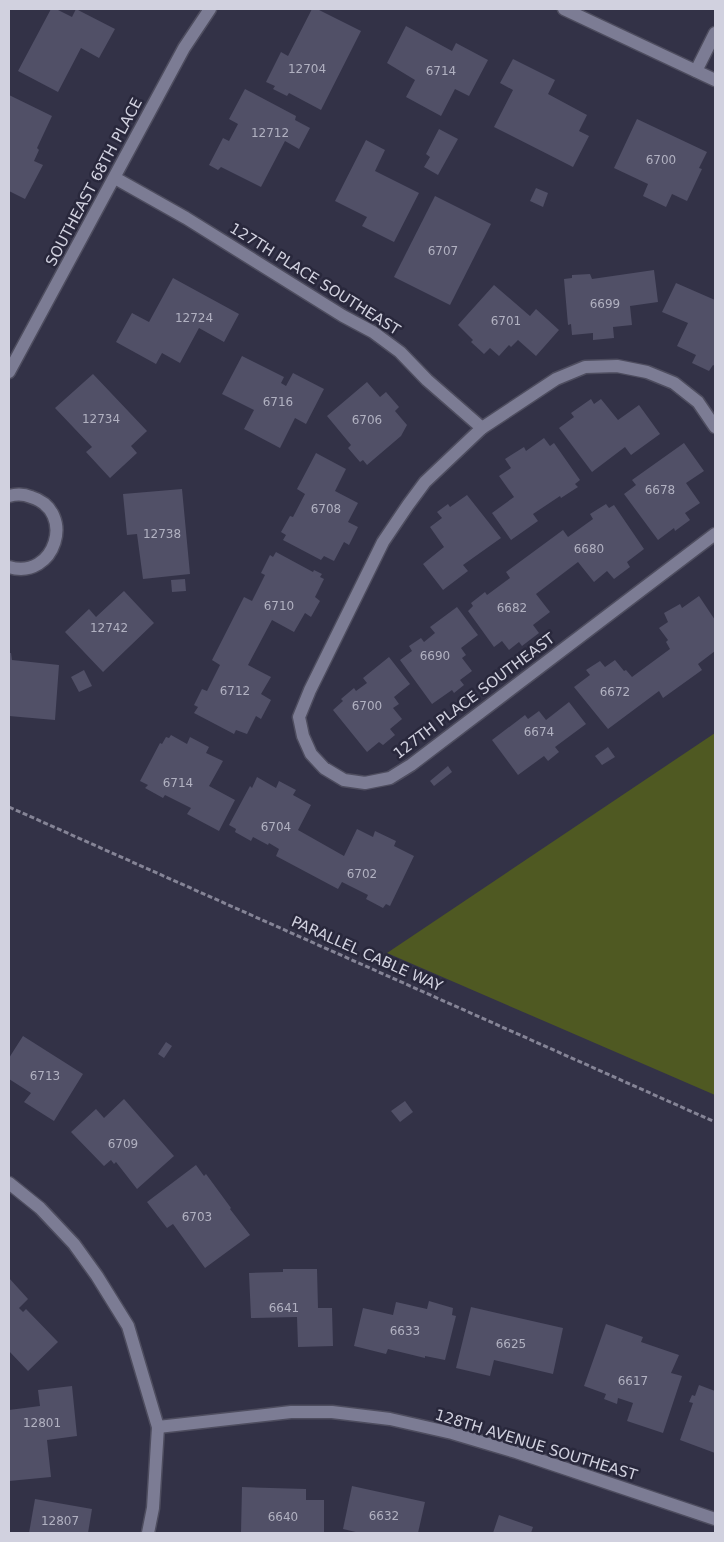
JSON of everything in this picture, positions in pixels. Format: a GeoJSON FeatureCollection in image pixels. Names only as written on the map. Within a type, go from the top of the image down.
{"type":"FeatureCollection","features":[{"type":"Feature","properties":{"kind":"street","name":"SOUTHEAST 68TH PLACE"},"geometry":{"type":"LineString","coordinates":[[9,372],[184,48],[210,9]]}},
{"type":"Feature","properties":{"kind":"street"},"geometry":{"type":"LineString","coordinates":[[564,9],[715,80]]}},
{"type":"Feature","properties":{"kind":"street"},"geometry":{"type":"LineString","coordinates":[[696,71],[715,33]]}},
{"type":"Feature","properties":{"kind":"street","name":"127TH PLACE SOUTHEAST"},"geometry":{"type":"LineString","coordinates":[[115,178],[186,218],[343,316],[373,332],[400,352],[427,380],[482,428]]}},
{"type":"Feature","properties":{"kind":"street","name":"127TH PLACE SOUTHEAST"},"geometry":{"type":"LineString","coordinates":[[715,427],[698,402],[674,383],[647,372],[617,366],[585,367],[556,379],[482,428],[425,482],[383,542],[310,690],[299,717],[303,736],[311,754],[324,768],[344,780],[365,783],[390,778],[715,534]]}},
{"type":"Feature","properties":{"kind":"street"},"geometry":{"type":"LineString","coordinates":[[9,496],[24,494],[37,498],[47,506],[54,517],[57,530],[52,549],[40,563],[28,569],[9,567]]}},
{"type":"Feature","properties":{"kind":"street"},"geometry":{"type":"LineString","coordinates":[[9,1183],[40,1208],[74,1244],[97,1276],[128,1326],[158,1428],[153,1508],[148,1533]]}},
{"type":"Feature","properties":{"kind":"street","name":"128TH AVENUE SOUTHEAST"},"geometry":{"type":"LineString","coordinates":[[158,1428],[291,1412],[332,1412],[390,1419],[452,1433],[498,1447],[715,1520]]}},
{"type":"Feature","properties":{"kind":"path","name":"PARALLEL CABLE WAY"},"geometry":{"type":"LineString","coordinates":[[9,807],[715,1122]]}},
{"type":"Feature","properties":{"kind":"green space"},"geometry":{"type":"Polygon","coordinates":[[[715,733],[715,1095],[387,953],[715,733]]]}},
{"type":"Feature","properties":{"kind":"building"},"geometry":{"type":"Polygon","coordinates":[[[51,9],[56,9],[72,17],[76,9],[115,29],[99,58],[81,48],[58,92],[18,71],[51,9]]]}},
{"type":"Feature","properties":{"kind":"building"},"geometry":{"type":"Polygon","coordinates":[[[312,9],[317,9],[361,31],[321,110],[289,93],[287,96],[273,89],[275,86],[266,82],[281,52],[288,56],[312,9]]]}},
{"type":"Feature","properties":{"kind":"building"},"geometry":{"type":"Polygon","coordinates":[[[406,26],[452,51],[456,43],[488,60],[469,96],[455,89],[441,116],[406,97],[415,80],[387,63],[406,26]]]}},
{"type":"Feature","properties":{"kind":"building"},"geometry":{"type":"Polygon","coordinates":[[[513,59],[555,80],[548,94],[587,115],[579,131],[589,136],[573,167],[494,127],[513,90],[500,83],[513,59]]]}},
{"type":"Feature","properties":{"kind":"building"},"geometry":{"type":"Polygon","coordinates":[[[245,89],[296,116],[295,120],[310,128],[299,149],[285,141],[261,187],[221,167],[218,170],[209,165],[223,138],[229,141],[238,124],[229,119],[245,89]]]}},
{"type":"Feature","properties":{"kind":"building"},"geometry":{"type":"Polygon","coordinates":[[[9,95],[52,116],[37,148],[39,150],[34,161],[43,165],[25,199],[9,191],[9,95]]]}},
{"type":"Feature","properties":{"kind":"building"},"geometry":{"type":"Polygon","coordinates":[[[637,119],[707,152],[699,168],[702,169],[687,201],[672,194],[666,207],[643,196],[648,184],[614,168],[637,119]]]}},
{"type":"Feature","properties":{"kind":"building"},"geometry":{"type":"Polygon","coordinates":[[[439,129],[458,139],[438,175],[424,167],[430,157],[426,154],[439,129]]]}},
{"type":"Feature","properties":{"kind":"building"},"geometry":{"type":"Polygon","coordinates":[[[366,140],[385,150],[375,171],[419,193],[394,242],[362,226],[367,217],[335,201],[366,140]]]}},
{"type":"Feature","properties":{"kind":"building"},"geometry":{"type":"Polygon","coordinates":[[[536,188],[548,193],[543,207],[530,201],[536,188]]]}},
{"type":"Feature","properties":{"kind":"building"},"geometry":{"type":"Polygon","coordinates":[[[435,196],[491,224],[450,305],[394,277],[435,196]]]}},
{"type":"Feature","properties":{"kind":"building"},"geometry":{"type":"Polygon","coordinates":[[[654,270],[658,302],[630,306],[632,325],[613,327],[614,338],[593,340],[593,333],[572,335],[571,324],[568,325],[564,279],[572,278],[572,275],[590,274],[592,279],[654,270]]]}},
{"type":"Feature","properties":{"kind":"building"},"geometry":{"type":"Polygon","coordinates":[[[173,278],[239,314],[224,342],[199,328],[180,363],[162,353],[156,364],[116,342],[132,313],[149,322],[173,278]]]}},
{"type":"Feature","properties":{"kind":"building"},"geometry":{"type":"Polygon","coordinates":[[[676,283],[715,300],[715,366],[713,365],[709,371],[692,363],[696,355],[677,346],[688,323],[662,312],[676,283]]]}},
{"type":"Feature","properties":{"kind":"building"},"geometry":{"type":"Polygon","coordinates":[[[494,285],[530,316],[536,309],[559,330],[536,356],[518,340],[511,347],[509,345],[499,356],[490,348],[484,354],[471,342],[473,340],[458,325],[494,285]]]}},
{"type":"Feature","properties":{"kind":"building"},"geometry":{"type":"Polygon","coordinates":[[[242,356],[284,377],[281,383],[286,386],[293,373],[324,389],[306,424],[295,418],[280,448],[244,429],[254,410],[222,394],[242,356]]]}},
{"type":"Feature","properties":{"kind":"building"},"geometry":{"type":"Polygon","coordinates":[[[93,374],[147,431],[131,446],[137,453],[110,478],[86,452],[92,447],[55,408],[93,374]]]}},
{"type":"Feature","properties":{"kind":"building"},"geometry":{"type":"Polygon","coordinates":[[[367,382],[380,397],[386,392],[399,407],[395,411],[407,425],[401,436],[367,465],[363,460],[360,462],[348,448],[351,445],[327,416],[367,382]]]}},
{"type":"Feature","properties":{"kind":"building"},"geometry":{"type":"Polygon","coordinates":[[[591,399],[594,404],[601,399],[618,420],[639,405],[660,434],[631,455],[625,447],[592,472],[559,428],[574,417],[571,413],[591,399]]]}},
{"type":"Feature","properties":{"kind":"building"},"geometry":{"type":"Polygon","coordinates":[[[544,438],[550,446],[554,443],[580,480],[575,484],[578,487],[561,498],[560,496],[533,514],[538,521],[511,540],[492,513],[514,497],[499,476],[511,468],[505,459],[524,447],[526,451],[544,438]]]}},
{"type":"Feature","properties":{"kind":"building"},"geometry":{"type":"Polygon","coordinates":[[[684,443],[704,471],[686,483],[700,503],[685,513],[690,520],[675,531],[674,528],[658,540],[624,494],[636,485],[632,480],[684,443]]]}},
{"type":"Feature","properties":{"kind":"building"},"geometry":{"type":"Polygon","coordinates":[[[316,453],[346,469],[335,491],[358,503],[348,522],[358,527],[349,545],[344,542],[334,561],[324,556],[321,560],[283,540],[286,535],[281,532],[290,516],[293,517],[305,494],[297,489],[316,453]]]}},
{"type":"Feature","properties":{"kind":"building"},"geometry":{"type":"Polygon","coordinates":[[[182,489],[190,574],[143,579],[137,534],[127,535],[123,494],[182,489]]]}},
{"type":"Feature","properties":{"kind":"building"},"geometry":{"type":"Polygon","coordinates":[[[467,495],[501,538],[463,565],[468,571],[443,590],[423,564],[444,547],[430,527],[442,518],[437,512],[448,504],[450,507],[467,495]]]}},
{"type":"Feature","properties":{"kind":"building"},"geometry":{"type":"Polygon","coordinates":[[[606,504],[609,508],[614,505],[644,549],[627,562],[630,567],[614,579],[607,571],[594,582],[578,562],[536,594],[550,612],[533,625],[539,633],[522,646],[519,642],[509,650],[502,641],[494,647],[468,611],[473,606],[471,603],[485,592],[487,595],[510,578],[506,572],[563,530],[568,537],[593,519],[590,514],[606,504]]]}},
{"type":"Feature","properties":{"kind":"building"},"geometry":{"type":"Polygon","coordinates":[[[276,552],[313,572],[314,570],[322,574],[320,577],[324,579],[315,597],[320,601],[311,617],[305,613],[294,632],[272,620],[248,665],[271,677],[261,694],[271,700],[261,719],[256,716],[247,734],[236,730],[234,734],[194,713],[198,707],[194,705],[202,689],[207,691],[220,665],[212,660],[244,597],[252,601],[265,575],[261,573],[270,555],[273,557],[276,552]]]}},
{"type":"Feature","properties":{"kind":"building"},"geometry":{"type":"Polygon","coordinates":[[[185,579],[186,591],[172,592],[171,580],[185,579]]]}},
{"type":"Feature","properties":{"kind":"building"},"geometry":{"type":"Polygon","coordinates":[[[124,591],[154,623],[103,672],[65,632],[89,609],[96,617],[124,591]]]}},
{"type":"Feature","properties":{"kind":"building"},"geometry":{"type":"Polygon","coordinates":[[[699,596],[715,620],[715,651],[698,664],[702,670],[663,698],[659,691],[608,729],[574,687],[590,675],[586,670],[600,661],[605,667],[615,660],[632,677],[670,649],[666,642],[668,640],[659,628],[668,622],[664,613],[680,604],[682,608],[699,596]]]}},
{"type":"Feature","properties":{"kind":"building"},"geometry":{"type":"Polygon","coordinates":[[[457,607],[478,635],[461,648],[466,655],[462,658],[472,671],[460,680],[464,685],[454,693],[452,690],[432,704],[400,660],[412,651],[409,646],[421,638],[424,642],[435,633],[430,627],[457,607]]]}},
{"type":"Feature","properties":{"kind":"building"},"geometry":{"type":"Polygon","coordinates":[[[9,653],[11,653],[12,660],[59,665],[55,720],[9,716],[9,653]]]}},
{"type":"Feature","properties":{"kind":"building"},"geometry":{"type":"Polygon","coordinates":[[[389,657],[410,684],[394,697],[399,704],[393,708],[402,719],[390,729],[395,735],[383,745],[379,742],[367,752],[333,710],[343,701],[341,699],[354,688],[356,691],[367,683],[363,678],[389,657]]]}},
{"type":"Feature","properties":{"kind":"building"},"geometry":{"type":"Polygon","coordinates":[[[84,670],[92,686],[79,692],[71,677],[84,670]]]}},
{"type":"Feature","properties":{"kind":"building"},"geometry":{"type":"Polygon","coordinates":[[[569,702],[586,724],[555,747],[559,752],[548,761],[544,756],[518,775],[492,740],[525,715],[528,719],[539,711],[546,720],[569,702]]]}},
{"type":"Feature","properties":{"kind":"building"},"geometry":{"type":"Polygon","coordinates":[[[171,735],[187,744],[190,737],[209,747],[206,753],[223,761],[209,786],[235,800],[219,831],[187,814],[191,808],[165,795],[163,798],[145,788],[148,785],[140,781],[160,743],[162,744],[166,737],[169,738],[171,735]]]}},
{"type":"Feature","properties":{"kind":"building"},"geometry":{"type":"Polygon","coordinates":[[[608,747],[615,757],[602,765],[595,756],[608,747]]]}},
{"type":"Feature","properties":{"kind":"building"},"geometry":{"type":"Polygon","coordinates":[[[448,766],[452,772],[434,786],[430,781],[448,766]]]}},
{"type":"Feature","properties":{"kind":"building"},"geometry":{"type":"Polygon","coordinates":[[[257,777],[276,788],[279,781],[296,790],[293,795],[311,805],[298,830],[344,856],[357,829],[373,837],[375,831],[396,841],[394,846],[414,856],[390,906],[386,904],[383,908],[366,899],[368,895],[342,882],[338,889],[276,856],[279,849],[269,843],[268,845],[253,837],[251,841],[235,832],[236,829],[229,825],[250,786],[252,788],[257,777]]]}},
{"type":"Feature","properties":{"kind":"building"},"geometry":{"type":"Polygon","coordinates":[[[23,1036],[83,1074],[54,1121],[24,1102],[31,1093],[9,1079],[9,1058],[23,1036]]]}},
{"type":"Feature","properties":{"kind":"building"},"geometry":{"type":"Polygon","coordinates":[[[166,1042],[172,1046],[164,1058],[158,1054],[166,1042]]]}},
{"type":"Feature","properties":{"kind":"building"},"geometry":{"type":"Polygon","coordinates":[[[124,1099],[174,1156],[137,1189],[116,1162],[114,1164],[111,1160],[104,1166],[71,1132],[96,1109],[104,1118],[124,1099]]]}},
{"type":"Feature","properties":{"kind":"building"},"geometry":{"type":"Polygon","coordinates":[[[405,1101],[413,1112],[400,1122],[391,1111],[405,1101]]]}},
{"type":"Feature","properties":{"kind":"building"},"geometry":{"type":"Polygon","coordinates":[[[196,1165],[204,1176],[206,1174],[250,1235],[205,1268],[173,1224],[167,1228],[147,1202],[196,1165]]]}},
{"type":"Feature","properties":{"kind":"building"},"geometry":{"type":"Polygon","coordinates":[[[283,1269],[317,1269],[318,1308],[332,1308],[333,1346],[298,1347],[297,1317],[251,1318],[249,1273],[283,1272],[283,1269]]]}},
{"type":"Feature","properties":{"kind":"building"},"geometry":{"type":"Polygon","coordinates":[[[9,1278],[28,1299],[19,1308],[23,1312],[26,1309],[58,1342],[28,1371],[9,1351],[9,1278]]]}},
{"type":"Feature","properties":{"kind":"building"},"geometry":{"type":"Polygon","coordinates":[[[429,1301],[453,1308],[452,1315],[456,1316],[445,1360],[425,1356],[425,1358],[388,1349],[386,1354],[354,1346],[363,1308],[393,1315],[396,1302],[427,1309],[429,1301]]]}},
{"type":"Feature","properties":{"kind":"building"},"geometry":{"type":"Polygon","coordinates":[[[471,1307],[563,1328],[553,1374],[494,1360],[490,1376],[456,1368],[471,1307]]]}},
{"type":"Feature","properties":{"kind":"building"},"geometry":{"type":"Polygon","coordinates":[[[606,1324],[643,1337],[641,1342],[679,1355],[671,1373],[682,1376],[663,1433],[627,1421],[633,1403],[618,1398],[617,1404],[604,1399],[606,1394],[584,1386],[606,1324]]]}},
{"type":"Feature","properties":{"kind":"building"},"geometry":{"type":"Polygon","coordinates":[[[699,1385],[715,1391],[715,1453],[680,1440],[693,1403],[689,1402],[692,1395],[695,1396],[699,1385]]]}},
{"type":"Feature","properties":{"kind":"building"},"geometry":{"type":"Polygon","coordinates":[[[72,1386],[77,1436],[47,1440],[51,1477],[9,1481],[9,1410],[40,1406],[38,1390],[72,1386]]]}},
{"type":"Feature","properties":{"kind":"building"},"geometry":{"type":"Polygon","coordinates":[[[352,1486],[425,1502],[418,1533],[360,1533],[343,1529],[352,1486]]]}},
{"type":"Feature","properties":{"kind":"building"},"geometry":{"type":"Polygon","coordinates":[[[242,1487],[306,1489],[306,1500],[324,1500],[324,1533],[241,1533],[242,1487]]]}},
{"type":"Feature","properties":{"kind":"building"},"geometry":{"type":"Polygon","coordinates":[[[35,1499],[92,1509],[88,1533],[29,1533],[35,1499]]]}},
{"type":"Feature","properties":{"kind":"building"},"geometry":{"type":"Polygon","coordinates":[[[499,1515],[533,1527],[531,1533],[493,1533],[499,1515]]]}}]}
